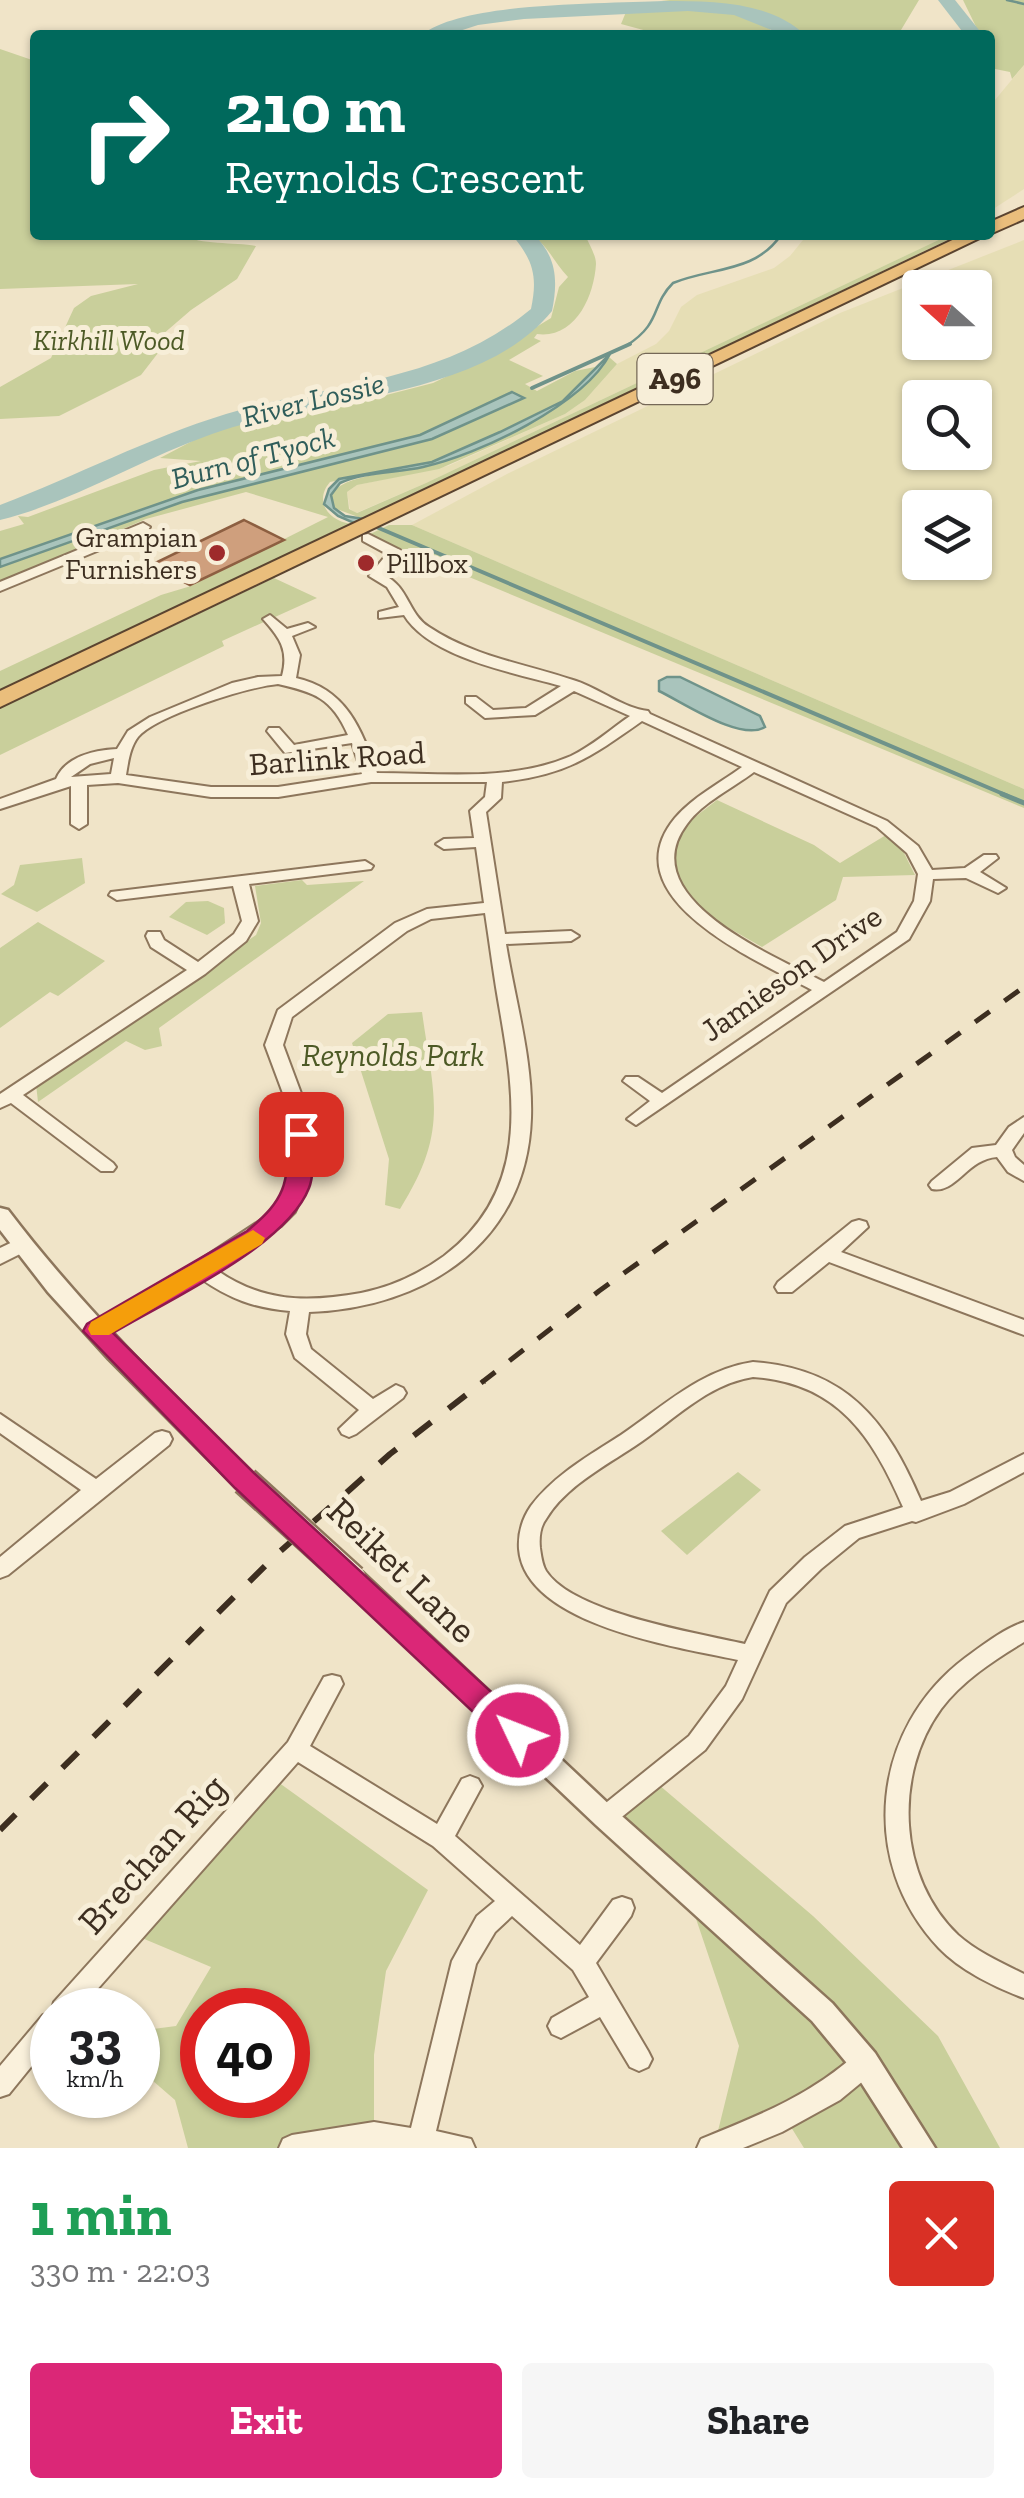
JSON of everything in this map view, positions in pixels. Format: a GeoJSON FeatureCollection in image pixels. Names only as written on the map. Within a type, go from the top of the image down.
{"type":"FeatureCollection","features":[{"type":"Feature","properties":{"kind":"highway"},"geometry":{"type":"LineString","coordinates":[[995,226],[1024,212]]}},
{"type":"Feature","properties":{"kind":"highway","name":"A96"},"geometry":{"type":"LineString","coordinates":[[0,700],[368,530],[967,240]]}},
{"type":"Feature","properties":{"kind":"street"},"geometry":{"type":"LineString","coordinates":[[0,587],[143,527]]}},
{"type":"Feature","properties":{"kind":"street"},"geometry":{"type":"LineString","coordinates":[[368,530],[395,553],[376,576],[392,584],[418,628],[477,657],[573,685],[644,714],[882,824],[903,838],[927,875],[969,874],[998,888]]}},
{"type":"Feature","properties":{"kind":"street"},"geometry":{"type":"LineString","coordinates":[[384,615],[406,610]]}},
{"type":"Feature","properties":{"kind":"street"},"geometry":{"type":"LineString","coordinates":[[270,620],[285,634],[296,660],[287,682]]}},
{"type":"Feature","properties":{"kind":"street"},"geometry":{"type":"LineString","coordinates":[[285,634],[308,626]]}},
{"type":"Feature","properties":{"kind":"street"},"geometry":{"type":"LineString","coordinates":[[118,778],[130,737],[142,727],[224,688],[250,681],[302,684],[334,701],[357,738],[370,778]]}},
{"type":"Feature","properties":{"kind":"street"},"geometry":{"type":"LineString","coordinates":[[471,700],[490,715],[530,712],[573,685]]}},
{"type":"Feature","properties":{"kind":"street","name":"Barlink Road"},"geometry":{"type":"LineString","coordinates":[[0,804],[71,781],[118,778],[212,792],[278,792],[370,778],[495,778],[531,774],[579,758],[644,714]]}},
{"type":"Feature","properties":{"kind":"street"},"geometry":{"type":"LineString","coordinates":[[274,731],[290,750],[357,738]]}},
{"type":"Feature","properties":{"kind":"street"},"geometry":{"type":"LineString","coordinates":[[79,824],[71,781],[64,775],[82,760],[104,753],[123,754]]}},
{"type":"Feature","properties":{"kind":"street"},"geometry":{"type":"LineString","coordinates":[[754,766],[680,823],[663,852],[665,871],[671,887],[689,909],[824,989]]}},
{"type":"Feature","properties":{"kind":"street"},"geometry":{"type":"LineString","coordinates":[[201,1270],[241,1294],[301,1305],[365,1300],[432,1276],[456,1261],[496,1208],[513,1172],[522,1119],[478,810],[493,798],[495,778]]}},
{"type":"Feature","properties":{"kind":"street"},"geometry":{"type":"LineString","coordinates":[[444,844],[481,842]]}},
{"type":"Feature","properties":{"kind":"street"},"geometry":{"type":"LineString","coordinates":[[969,874],[990,858]]}},
{"type":"Feature","properties":{"kind":"street"},"geometry":{"type":"LineString","coordinates":[[117,895],[366,866]]}},
{"type":"Feature","properties":{"kind":"street","name":"Jamieson Drive"},"geometry":{"type":"LineString","coordinates":[[636,1118],[903,934],[924,902],[927,875]]}},
{"type":"Feature","properties":{"kind":"street"},"geometry":{"type":"LineString","coordinates":[[107,1167],[6,1099],[199,970],[240,937],[250,921],[240,882]]}},
{"type":"Feature","properties":{"kind":"street"},"geometry":{"type":"LineString","coordinates":[[96,1331],[201,1270],[274,1221],[288,1207],[299,1184],[301,1134],[293,1096],[274,1044],[284,1014],[400,927],[452,908],[492,907]]}},
{"type":"Feature","properties":{"kind":"street"},"geometry":{"type":"LineString","coordinates":[[154,936],[157,943],[199,970]]}},
{"type":"Feature","properties":{"kind":"street"},"geometry":{"type":"LineString","coordinates":[[497,939],[570,936]]}},
{"type":"Feature","properties":{"kind":"street"},"geometry":{"type":"LineString","coordinates":[[632,1081],[662,1100]]}},
{"type":"Feature","properties":{"kind":"street"},"geometry":{"type":"LineString","coordinates":[[1024,1124],[1002,1150],[1004,1158],[1024,1175]]}},
{"type":"Feature","properties":{"kind":"street"},"geometry":{"type":"LineString","coordinates":[[938,1185],[978,1152],[1002,1150]]}},
{"type":"Feature","properties":{"kind":"street","name":"Reiket Lane"},"geometry":{"type":"LineString","coordinates":[[0,1215],[96,1331],[244,1480],[822,2012],[866,2063],[920,2148]]}},
{"type":"Feature","properties":{"kind":"street"},"geometry":{"type":"LineString","coordinates":[[785,1287],[859,1226]]}},
{"type":"Feature","properties":{"kind":"street"},"geometry":{"type":"LineString","coordinates":[[0,1257],[21,1245]]}},
{"type":"Feature","properties":{"kind":"street"},"geometry":{"type":"LineString","coordinates":[[828,1254],[1024,1328]]}},
{"type":"Feature","properties":{"kind":"street"},"geometry":{"type":"LineString","coordinates":[[301,1305],[296,1334],[302,1353],[372,1410]]}},
{"type":"Feature","properties":{"kind":"street"},"geometry":{"type":"LineString","coordinates":[[750,1654],[656,1632],[570,1604],[548,1590],[530,1560],[530,1535],[537,1514],[621,1445],[698,1393],[734,1372],[758,1370],[792,1376],[856,1412],[875,1432],[916,1514]]}},
{"type":"Feature","properties":{"kind":"street"},"geometry":{"type":"LineString","coordinates":[[350,1428],[396,1393]]}},
{"type":"Feature","properties":{"kind":"street"},"geometry":{"type":"LineString","coordinates":[[0,1422],[96,1490]]}},
{"type":"Feature","properties":{"kind":"street"},"geometry":{"type":"LineString","coordinates":[[0,1569],[162,1439]]}},
{"type":"Feature","properties":{"kind":"street"},"geometry":{"type":"LineString","coordinates":[[605,1816],[697,1743],[734,1692],[778,1597],[812,1563],[852,1532],[916,1514],[984,1487],[1024,1462]]}},
{"type":"Feature","properties":{"kind":"street"},"geometry":{"type":"LineString","coordinates":[[1024,1631],[986,1653],[934,1701],[910,1739],[896,1800],[904,1874],[926,1916],[950,1943],[1024,1988]]}},
{"type":"Feature","properties":{"kind":"street","name":"Brechan Rig"},"geometry":{"type":"LineString","coordinates":[[84,1988],[296,1749],[332,1684]]}},
{"type":"Feature","properties":{"kind":"street"},"geometry":{"type":"LineString","coordinates":[[296,1749],[441,1839],[582,1962],[639,2059]]}},
{"type":"Feature","properties":{"kind":"street"},"geometry":{"type":"LineString","coordinates":[[441,1839],[470,1786]]}},
{"type":"Feature","properties":{"kind":"street"},"geometry":{"type":"LineString","coordinates":[[421,2139],[464,1961],[486,1924],[510,1902]]}},
{"type":"Feature","properties":{"kind":"street"},"geometry":{"type":"LineString","coordinates":[[582,1962],[622,1908]]}},
{"type":"Feature","properties":{"kind":"street"},"geometry":{"type":"LineString","coordinates":[[561,2026],[603,2002]]}},
{"type":"Feature","properties":{"kind":"street"},"geometry":{"type":"LineString","coordinates":[[0,2084],[30,2049]]}},
{"type":"Feature","properties":{"kind":"street"},"geometry":{"type":"LineString","coordinates":[[710,2148],[786,2118],[844,2085],[866,2063]]}},
{"type":"Feature","properties":{"kind":"street"},"geometry":{"type":"LineString","coordinates":[[292,2148],[374,2135],[462,2148]]}},
{"type":"Feature","properties":{"kind":"shaded area"},"geometry":{"type":"Polygon","coordinates":[[[1024,65],[1024,189],[995,208],[995,100],[1024,65]]]}},
{"type":"Feature","properties":{"kind":"shaded area"},"geometry":{"type":"Polygon","coordinates":[[[803,240],[938,240],[426,483],[356,513],[350,509],[347,492],[357,485],[448,466],[565,414],[585,400],[617,364],[656,344],[669,331],[681,307],[697,295],[774,268],[803,240]]]}},
{"type":"Feature","properties":{"kind":"shaded area"},"geometry":{"type":"Polygon","coordinates":[[[1024,240],[1024,789],[412,525],[507,474],[840,313],[902,288],[902,360],[992,360],[992,270],[948,270],[1024,240]]]}},
{"type":"Feature","properties":{"kind":"green space"},"geometry":{"type":"Polygon","coordinates":[[[661,0],[919,0],[901,30],[792,30],[757,11],[661,0]]]}},
{"type":"Feature","properties":{"kind":"green space"},"geometry":{"type":"Polygon","coordinates":[[[963,0],[1024,0],[1024,65],[1012,79],[1010,72],[995,69],[995,30],[978,30],[963,0]]]}},
{"type":"Feature","properties":{"kind":"green space"},"geometry":{"type":"Polygon","coordinates":[[[669,6],[711,9],[740,15],[770,30],[643,30],[621,24],[626,12],[669,6]]]}},
{"type":"Feature","properties":{"kind":"green space","name":"Kirkhill Wood"},"geometry":{"type":"Polygon","coordinates":[[[0,49],[30,59],[30,240],[200,240],[256,246],[237,279],[162,335],[158,353],[141,375],[59,416],[0,419],[0,387],[51,358],[74,308],[91,296],[138,284],[0,289],[0,49]]]}},
{"type":"Feature","properties":{"kind":"green space"},"geometry":{"type":"Polygon","coordinates":[[[538,240],[588,240],[596,261],[591,290],[572,323],[550,334],[537,334],[534,338],[541,341],[509,360],[543,376],[525,384],[537,391],[575,371],[595,367],[563,401],[432,462],[330,482],[323,497],[327,511],[339,520],[355,524],[0,693],[0,671],[161,595],[191,586],[328,517],[246,492],[146,519],[0,582],[0,531],[24,524],[18,516],[28,517],[154,470],[201,461],[160,458],[215,429],[274,412],[363,401],[433,383],[487,357],[551,318],[559,287],[568,277],[538,240]]]}},
{"type":"Feature","properties":{"kind":"green space"},"geometry":{"type":"Polygon","coordinates":[[[938,240],[948,240],[384,509],[369,521],[334,508],[331,495],[350,481],[440,463],[487,445],[533,422],[575,393],[609,357],[617,364],[585,400],[565,414],[439,469],[357,485],[347,492],[349,509],[357,513],[938,240]]]}},
{"type":"Feature","properties":{"kind":"green space"},"geometry":{"type":"Polygon","coordinates":[[[389,525],[412,525],[1024,789],[1024,808],[368,535],[389,525]]]}},
{"type":"Feature","properties":{"kind":"green space"},"geometry":{"type":"Polygon","coordinates":[[[274,578],[317,598],[222,641],[224,646],[0,755],[0,708],[274,578]]]}},
{"type":"Feature","properties":{"kind":"green space"},"geometry":{"type":"Polygon","coordinates":[[[717,800],[814,845],[840,863],[886,835],[900,845],[915,875],[843,877],[836,900],[762,947],[706,915],[679,887],[671,853],[686,824],[717,800]]]}},
{"type":"Feature","properties":{"kind":"green space"},"geometry":{"type":"Polygon","coordinates":[[[82,858],[85,883],[37,912],[1,894],[14,885],[20,865],[82,858]]]}},
{"type":"Feature","properties":{"kind":"green space"},"geometry":{"type":"Polygon","coordinates":[[[302,880],[307,885],[364,881],[159,1028],[162,1046],[145,1050],[126,1041],[38,1102],[36,1084],[256,935],[261,923],[255,886],[302,880]]]}},
{"type":"Feature","properties":{"kind":"green space"},"geometry":{"type":"Polygon","coordinates":[[[208,901],[224,908],[225,923],[207,935],[169,917],[186,902],[208,901]]]}},
{"type":"Feature","properties":{"kind":"green space"},"geometry":{"type":"Polygon","coordinates":[[[38,922],[105,961],[58,996],[50,992],[0,1028],[0,948],[38,922]]]}},
{"type":"Feature","properties":{"kind":"green space","name":"Reynolds Park"},"geometry":{"type":"Polygon","coordinates":[[[422,1012],[433,1092],[432,1135],[416,1182],[400,1209],[385,1205],[389,1159],[352,1043],[388,1014],[422,1012]]]}},
{"type":"Feature","properties":{"kind":"green space"},"geometry":{"type":"Polygon","coordinates":[[[738,1472],[761,1490],[687,1555],[661,1531],[738,1472]]]}},
{"type":"Feature","properties":{"kind":"green space"},"geometry":{"type":"Polygon","coordinates":[[[271,1777],[428,1890],[386,1971],[374,2055],[374,2135],[292,2148],[188,2148],[175,2100],[160,2087],[160,2028],[176,2026],[180,2019],[180,2118],[310,2118],[310,1988],[199,1988],[211,1967],[130,1933],[271,1777]]]}},
{"type":"Feature","properties":{"kind":"green space"},"geometry":{"type":"Polygon","coordinates":[[[652,1779],[813,1916],[938,2036],[1000,2148],[804,2148],[786,2119],[714,2147],[739,2046],[689,1898],[605,1817],[652,1779]]]}},
{"type":"Feature","properties":{"kind":"water"},"geometry":{"type":"Polygon","coordinates":[[[610,354],[577,391],[553,409],[527,425],[499,439],[446,461],[340,483],[331,495],[334,508],[345,516],[364,519],[354,523],[324,504],[329,489],[339,479],[432,462],[563,401],[610,354]]]}},
{"type":"Feature","properties":{"kind":"water"},"geometry":{"type":"Polygon","coordinates":[[[512,392],[524,398],[432,439],[182,502],[0,567],[0,559],[198,490],[420,435],[512,392]]]}},
{"type":"Feature","properties":{"kind":"water"},"geometry":{"type":"Polygon","coordinates":[[[680,677],[760,716],[765,727],[742,729],[697,712],[659,691],[659,681],[680,677]]]}},
{"type":"Feature","properties":{"kind":"building","name":"Grampian Furnishers"},"geometry":{"type":"Polygon","coordinates":[[[244,520],[284,540],[190,585],[151,565],[244,520]]]}},
{"type":"Feature","properties":{"kind":"waterway","name":"River Lossie"},"geometry":{"type":"LineString","coordinates":[[946,0],[970,30]]}},
{"type":"Feature","properties":{"kind":"waterway"},"geometry":{"type":"LineString","coordinates":[[1007,0],[1024,4]]}},
{"type":"Feature","properties":{"kind":"waterway","name":"River Lossie"},"geometry":{"type":"LineString","coordinates":[[444,30],[500,16],[664,6],[734,10],[757,15],[787,30]]}},
{"type":"Feature","properties":{"kind":"waterway","name":"River Lossie"},"geometry":{"type":"LineString","coordinates":[[0,513],[234,419],[396,383],[474,357],[510,337],[541,311],[545,269],[538,251],[528,240]]}},
{"type":"Feature","properties":{"kind":"waterway"},"geometry":{"type":"LineString","coordinates":[[627,345],[646,329],[673,283],[746,263],[776,240]]}},
{"type":"Feature","properties":{"kind":"waterway"},"geometry":{"type":"LineString","coordinates":[[532,388],[627,345]]}},
{"type":"Feature","properties":{"kind":"waterway"},"geometry":{"type":"LineString","coordinates":[[374,526],[1008,796]]}},
{"type":"Feature","properties":{"kind":"waterway"},"geometry":{"type":"LineString","coordinates":[[1002,794],[1024,803]]}},
{"type":"Feature","properties":{"kind":"railway"},"geometry":{"type":"LineString","coordinates":[[481,1383],[599,1291],[1024,987]]}},
{"type":"Feature","properties":{"kind":"railway"},"geometry":{"type":"LineString","coordinates":[[0,1830],[276,1555],[390,1454],[484,1381]]}},
{"type":"Feature","properties":{"kind":"slow traffic"},"geometry":{"type":"LineString","coordinates":[[100,1329],[253,1238]]}},
{"type":"Feature","properties":{"kind":"place","name":"Grampian Furnishers"},"geometry":{"type":"Point","coordinates":[217,553]}},
{"type":"Feature","properties":{"kind":"place","name":"Pillbox"},"geometry":{"type":"Point","coordinates":[366,563]}},
{"type":"Feature","properties":{"kind":"route"},"geometry":{"type":"LineString","coordinates":[[301,1134],[299,1184],[288,1207],[274,1221],[255,1237],[96,1331],[244,1480],[518,1735]]}},
{"type":"Feature","properties":{"kind":"water label","name":"Burn of Tyock"},"geometry":{"type":"Point","coordinates":[253,458]}}]}
